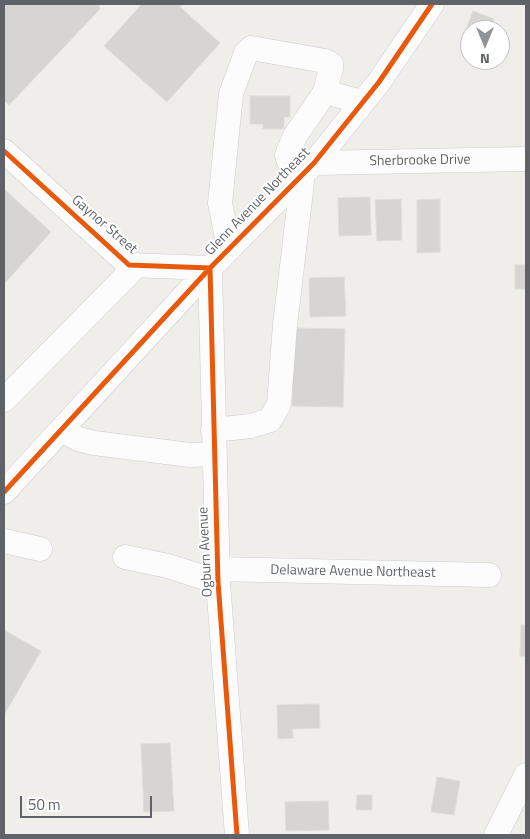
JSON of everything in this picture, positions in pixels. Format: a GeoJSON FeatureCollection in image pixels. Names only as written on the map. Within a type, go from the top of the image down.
{"type":"FeatureCollection","features":[{"type":"Feature","properties":{"kind":"street","name":"Glenn Avenue Northeast"},"geometry":{"type":"LineString","coordinates":[[4,492],[210,268],[309,168],[417,30],[432,4]]}},
{"type":"Feature","properties":{"kind":"street"},"geometry":{"type":"LineString","coordinates":[[213,430],[251,426],[270,420],[279,404],[285,325],[309,168],[289,162],[287,155],[295,136],[325,92],[331,68],[331,64],[326,61],[251,48],[246,53],[231,94],[220,203],[229,248]]}},
{"type":"Feature","properties":{"kind":"street"},"geometry":{"type":"LineString","coordinates":[[325,92],[362,102]]}},
{"type":"Feature","properties":{"kind":"street","name":"Gaynor Street"},"geometry":{"type":"LineString","coordinates":[[4,151],[129,265],[210,268]]}},
{"type":"Feature","properties":{"kind":"street","name":"Sherbrooke Drive"},"geometry":{"type":"LineString","coordinates":[[309,168],[526,159]]}},
{"type":"Feature","properties":{"kind":"street"},"geometry":{"type":"LineString","coordinates":[[4,400],[137,265]]}},
{"type":"Feature","properties":{"kind":"street","name":"Ogburn Avenue"},"geometry":{"type":"LineString","coordinates":[[210,268],[213,454],[218,576],[237,835]]}},
{"type":"Feature","properties":{"kind":"street"},"geometry":{"type":"LineString","coordinates":[[61,430],[78,439],[104,444],[190,456],[213,454]]}},
{"type":"Feature","properties":{"kind":"street"},"geometry":{"type":"LineString","coordinates":[[4,541],[40,549]]}},
{"type":"Feature","properties":{"kind":"street","name":"Delaware Avenue Northeast"},"geometry":{"type":"LineString","coordinates":[[125,557],[218,576],[489,575]]}},
{"type":"Feature","properties":{"kind":"street"},"geometry":{"type":"LineString","coordinates":[[496,835],[526,775]]}},
{"type":"Feature","properties":{"kind":"building"},"geometry":{"type":"Polygon","coordinates":[[[4,4],[98,4],[100,9],[9,105],[4,100],[4,4]]]}},
{"type":"Feature","properties":{"kind":"building"},"geometry":{"type":"Polygon","coordinates":[[[142,4],[183,4],[180,7],[220,43],[167,102],[104,46],[142,4]]]}},
{"type":"Feature","properties":{"kind":"building"},"geometry":{"type":"Polygon","coordinates":[[[473,11],[494,19],[494,20],[470,20],[473,11]]]}},
{"type":"Feature","properties":{"kind":"building"},"geometry":{"type":"Polygon","coordinates":[[[250,96],[290,96],[290,117],[284,117],[284,129],[263,129],[263,124],[250,124],[250,96]]]}},
{"type":"Feature","properties":{"kind":"building"},"geometry":{"type":"Polygon","coordinates":[[[4,189],[51,232],[4,284],[4,189]]]}},
{"type":"Feature","properties":{"kind":"building"},"geometry":{"type":"Polygon","coordinates":[[[370,197],[371,235],[339,236],[338,198],[370,197]]]}},
{"type":"Feature","properties":{"kind":"building"},"geometry":{"type":"Polygon","coordinates":[[[401,199],[402,240],[377,241],[375,200],[401,199]]]}},
{"type":"Feature","properties":{"kind":"building"},"geometry":{"type":"Polygon","coordinates":[[[440,199],[440,252],[417,253],[417,200],[440,199]]]}},
{"type":"Feature","properties":{"kind":"building"},"geometry":{"type":"Polygon","coordinates":[[[515,265],[526,265],[526,289],[515,289],[515,265]]]}},
{"type":"Feature","properties":{"kind":"building"},"geometry":{"type":"Polygon","coordinates":[[[344,277],[346,316],[310,317],[309,278],[344,277]]]}},
{"type":"Feature","properties":{"kind":"building"},"geometry":{"type":"Polygon","coordinates":[[[293,328],[345,329],[343,407],[292,406],[293,328]]]}},
{"type":"Feature","properties":{"kind":"building"},"geometry":{"type":"Polygon","coordinates":[[[521,625],[526,625],[526,656],[520,656],[521,625]]]}},
{"type":"Feature","properties":{"kind":"building"},"geometry":{"type":"Polygon","coordinates":[[[4,630],[41,651],[4,715],[4,630]]]}},
{"type":"Feature","properties":{"kind":"building"},"geometry":{"type":"Polygon","coordinates":[[[319,704],[320,728],[292,729],[293,738],[278,739],[277,705],[319,704]]]}},
{"type":"Feature","properties":{"kind":"building"},"geometry":{"type":"Polygon","coordinates":[[[170,743],[174,811],[144,812],[141,744],[170,743]]]}},
{"type":"Feature","properties":{"kind":"building"},"geometry":{"type":"Polygon","coordinates":[[[437,777],[460,781],[454,815],[431,812],[437,777]]]}},
{"type":"Feature","properties":{"kind":"building"},"geometry":{"type":"Polygon","coordinates":[[[357,795],[372,795],[372,810],[356,810],[357,795]]]}},
{"type":"Feature","properties":{"kind":"building"},"geometry":{"type":"Polygon","coordinates":[[[328,801],[329,830],[286,831],[285,802],[328,801]]]}},
{"type":"Feature","properties":{"kind":"cycle path"},"geometry":{"type":"LineString","coordinates":[[4,492],[210,268],[314,163],[379,82],[432,4]]}},
{"type":"Feature","properties":{"kind":"cycle path"},"geometry":{"type":"LineString","coordinates":[[4,151],[129,265],[210,268],[218,582],[237,835]]}}]}
